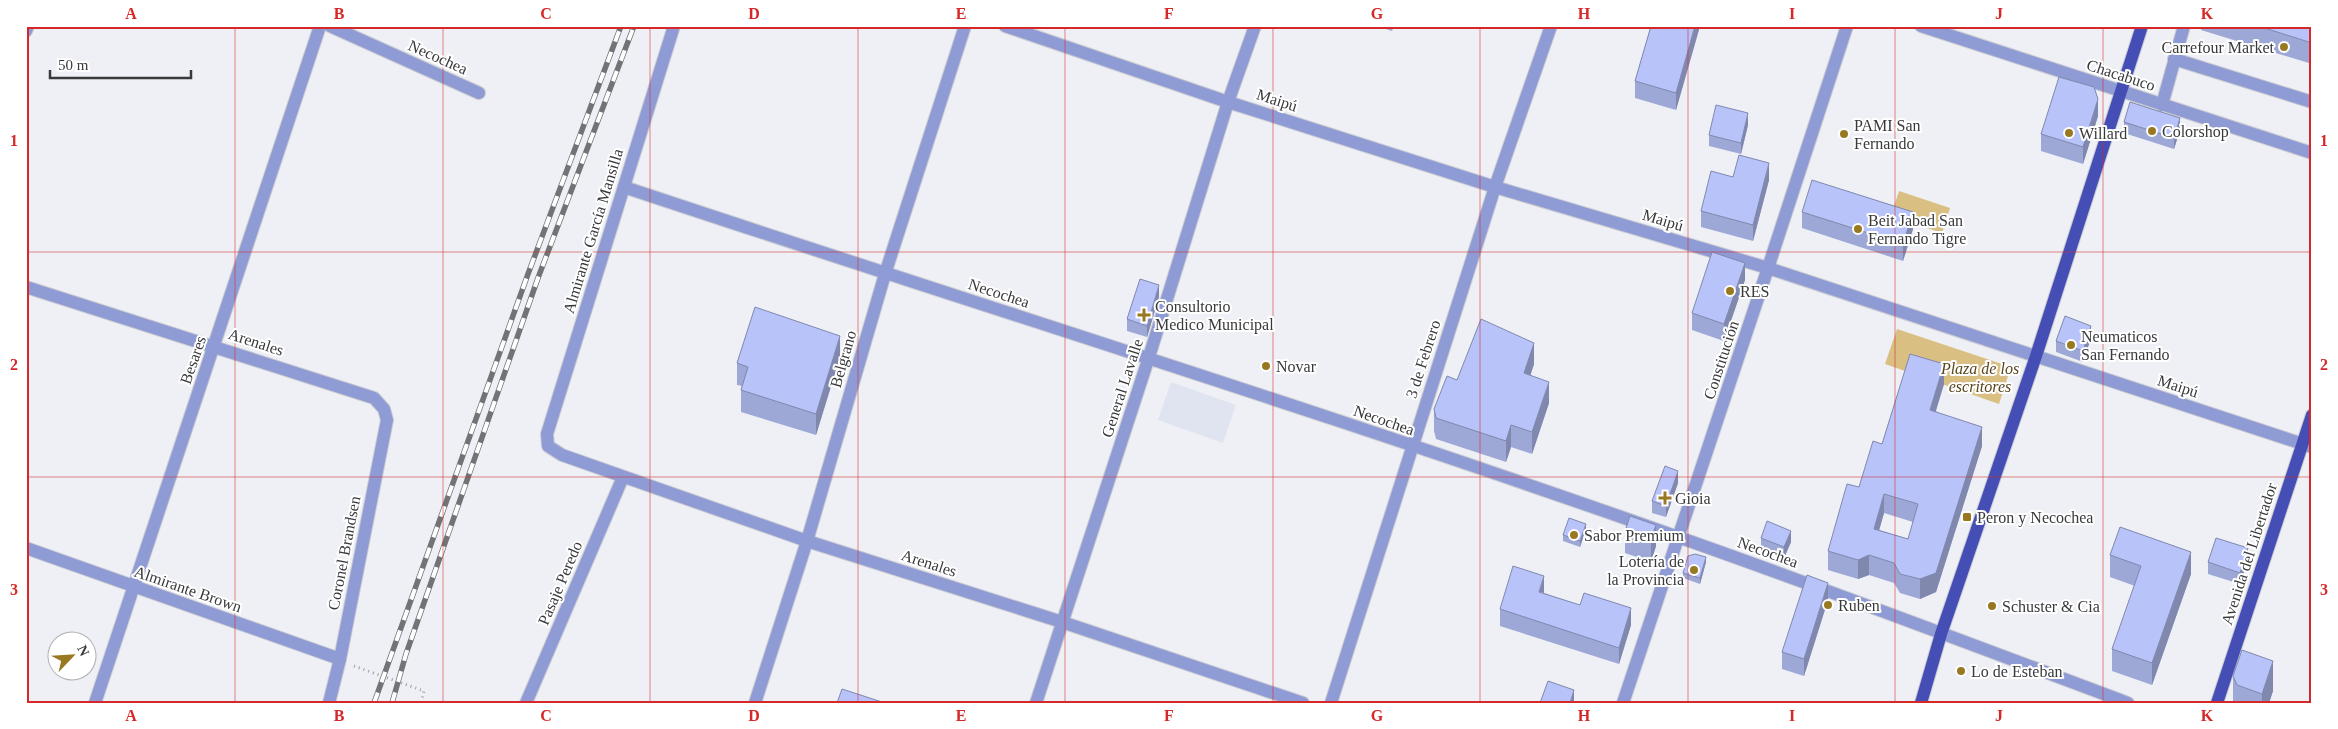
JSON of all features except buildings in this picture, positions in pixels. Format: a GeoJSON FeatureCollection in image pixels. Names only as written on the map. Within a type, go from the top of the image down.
{"type":"FeatureCollection","features":[{"type":"Feature","properties":{"kind":"main road"},"geometry":{"type":"LineString","coordinates":[[1921,703],[1941,634],[2036,356],[2142,26]]}},
{"type":"Feature","properties":{"kind":"main road","name":"Avenida del Libertador"},"geometry":{"type":"LineString","coordinates":[[2217,703],[2307,446],[2312,415]]}},
{"type":"Feature","properties":{"kind":"street"},"geometry":{"type":"LineString","coordinates":[[26,31],[28,26]]}},
{"type":"Feature","properties":{"kind":"street","name":"Besares"},"geometry":{"type":"LineString","coordinates":[[95,703],[320,26]]}},
{"type":"Feature","properties":{"kind":"street","name":"Necochea"},"geometry":{"type":"LineString","coordinates":[[330,26],[479,93]]}},
{"type":"Feature","properties":{"kind":"street","name":"Almirante García Mansilla"},"geometry":{"type":"LineString","coordinates":[[548,446],[547,434],[674,26]]}},
{"type":"Feature","properties":{"kind":"street","name":"Belgrano"},"geometry":{"type":"LineString","coordinates":[[755,703],[807,541],[885,274],[965,26]]}},
{"type":"Feature","properties":{"kind":"street","name":"Maipú"},"geometry":{"type":"LineString","coordinates":[[1005,26],[1228,102],[1495,187],[1768,268],[2307,446]]}},
{"type":"Feature","properties":{"kind":"street","name":"General Lavalle"},"geometry":{"type":"LineString","coordinates":[[1036,703],[1149,357],[1228,102],[1255,26]]}},
{"type":"Feature","properties":{"kind":"street","name":"3 de Febrero"},"geometry":{"type":"LineString","coordinates":[[1331,703],[1411,446],[1495,187],[1551,26]]}},
{"type":"Feature","properties":{"kind":"street","name":"Constitución"},"geometry":{"type":"LineString","coordinates":[[1623,703],[1847,26]]}},
{"type":"Feature","properties":{"kind":"street","name":"Chacabuco"},"geometry":{"type":"LineString","coordinates":[[1921,26],[2312,153]]}},
{"type":"Feature","properties":{"kind":"street"},"geometry":{"type":"LineString","coordinates":[[2162,105],[2184,26]]}},
{"type":"Feature","properties":{"kind":"street"},"geometry":{"type":"LineString","coordinates":[[2174,59],[2312,102]]}},
{"type":"Feature","properties":{"kind":"street","name":"Necochea"},"geometry":{"type":"LineString","coordinates":[[624,187],[885,274],[1149,357],[1679,537],[2128,703]]}},
{"type":"Feature","properties":{"kind":"street","name":"Arenales"},"geometry":{"type":"LineString","coordinates":[[26,287],[374,398],[384,409]]}},
{"type":"Feature","properties":{"kind":"street","name":"Coronel Brandsen"},"geometry":{"type":"LineString","coordinates":[[329,703],[340,659],[387,420],[384,409]]}},
{"type":"Feature","properties":{"kind":"street","name":"Arenales"},"geometry":{"type":"LineString","coordinates":[[548,446],[562,455],[807,541],[1062,622],[1303,703]]}},
{"type":"Feature","properties":{"kind":"street","name":"Pasaje Peredo"},"geometry":{"type":"LineString","coordinates":[[526,703],[623,477]]}},
{"type":"Feature","properties":{"kind":"street","name":"Almirante Brown"},"geometry":{"type":"LineString","coordinates":[[26,548],[340,659]]}},
{"type":"Feature","properties":{"kind":"path"},"geometry":{"type":"LineString","coordinates":[[356,660],[354,666],[424,691],[421,703]]}},
{"type":"Feature","properties":{"kind":"shaded area"},"geometry":{"type":"Polygon","coordinates":[[[1171,382],[1236,405],[1223,443],[1158,420],[1171,382]]]}},
{"type":"Feature","properties":{"kind":"green space"},"geometry":{"type":"Polygon","coordinates":[[[1899,191],[1950,208],[1942,233],[1891,216],[1899,191]]]}},
{"type":"Feature","properties":{"kind":"green space","name":"Plaza de los escritores"},"geometry":{"type":"Polygon","coordinates":[[[1897,329],[2002,364],[2008,376],[1999,404],[1885,364],[1897,329]]]}},
{"type":"Feature","properties":{"kind":"railway"},"geometry":{"type":"LineString","coordinates":[[374,703],[528,274],[621,26]]}},
{"type":"Feature","properties":{"kind":"railway"},"geometry":{"type":"LineString","coordinates":[[392,703],[406,654],[538,278],[634,26]]}},
{"type":"Feature","properties":{"kind":"place","name":"Carrefour Market"},"geometry":{"type":"Point","coordinates":[2284,47]}},
{"type":"Feature","properties":{"kind":"place","name":"Colorshop"},"geometry":{"type":"Point","coordinates":[2152,131]}},
{"type":"Feature","properties":{"kind":"place","name":"Willard"},"geometry":{"type":"Point","coordinates":[2069,133]}},
{"type":"Feature","properties":{"kind":"place","name":"PAMI San Fernando"},"geometry":{"type":"Point","coordinates":[1844,134]}},
{"type":"Feature","properties":{"kind":"place","name":"Beit Jabad San Fernando Tigre"},"geometry":{"type":"Point","coordinates":[1858,229]}},
{"type":"Feature","properties":{"kind":"place","name":"RES"},"geometry":{"type":"Point","coordinates":[1730,291]}},
{"type":"Feature","properties":{"kind":"place","name":"Consultorio Medico Municipal"},"geometry":{"type":"Point","coordinates":[1144,315]}},
{"type":"Feature","properties":{"kind":"place","name":"Neumaticos San Fernando"},"geometry":{"type":"Point","coordinates":[2071,345]}},
{"type":"Feature","properties":{"kind":"place","name":"Novar"},"geometry":{"type":"Point","coordinates":[1266,366]}},
{"type":"Feature","properties":{"kind":"place","name":"Gioia"},"geometry":{"type":"Point","coordinates":[1665,498]}},
{"type":"Feature","properties":{"kind":"place","name":"Peron y Necochea"},"geometry":{"type":"Point","coordinates":[1967,517]}},
{"type":"Feature","properties":{"kind":"place","name":"Sabor Premium"},"geometry":{"type":"Point","coordinates":[1574,535]}},
{"type":"Feature","properties":{"kind":"place","name":"Lotería de la Provincia"},"geometry":{"type":"Point","coordinates":[1694,570]}},
{"type":"Feature","properties":{"kind":"place","name":"Ruben"},"geometry":{"type":"Point","coordinates":[1828,605]}},
{"type":"Feature","properties":{"kind":"place","name":"Schuster & Cia"},"geometry":{"type":"Point","coordinates":[1992,606]}},
{"type":"Feature","properties":{"kind":"place","name":"Lo de Esteban"},"geometry":{"type":"Point","coordinates":[1961,671]}}]}
